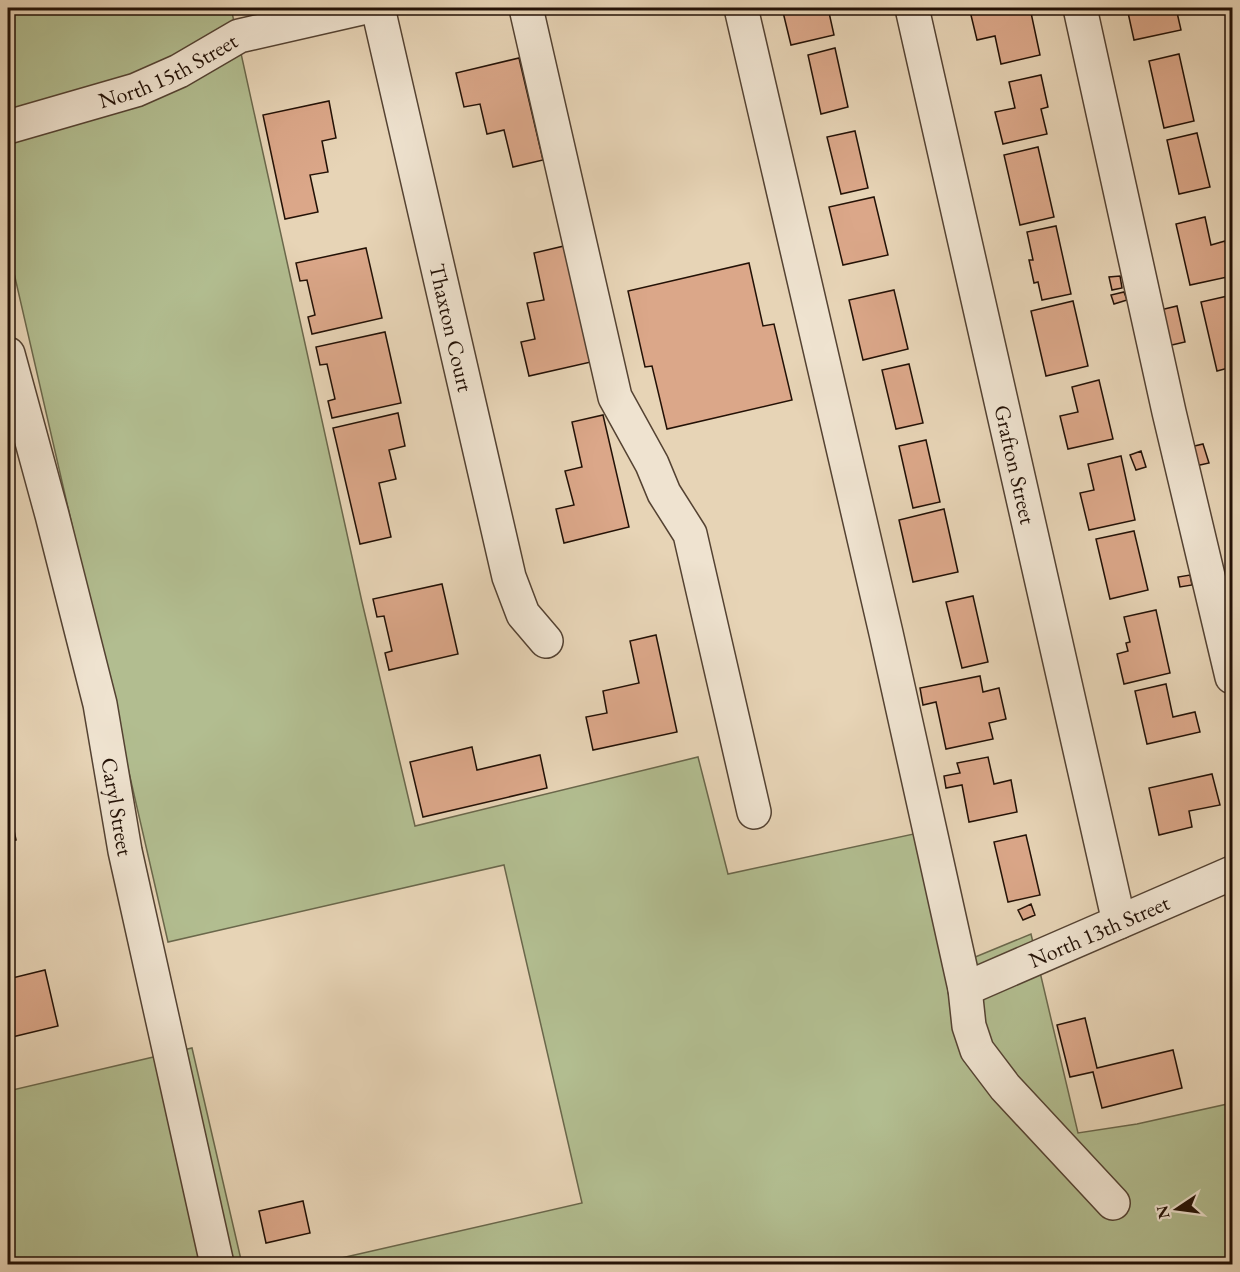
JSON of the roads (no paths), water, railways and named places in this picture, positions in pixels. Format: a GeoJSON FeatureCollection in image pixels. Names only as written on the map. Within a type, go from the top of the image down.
{"type":"FeatureCollection","features":[{"type":"Feature","properties":{"kind":"street","name":"North 15th Street"},"geometry":{"type":"LineString","coordinates":[[8,127],[136,90],[179,71],[238,36],[362,8]]}},
{"type":"Feature","properties":{"kind":"street","name":"Thaxton Court"},"geometry":{"type":"LineString","coordinates":[[378,8],[510,577],[523,614],[546,641]]}},
{"type":"Feature","properties":{"kind":"street"},"geometry":{"type":"LineString","coordinates":[[526,8],[615,397],[652,464],[664,493],[690,534],[754,812]]}},
{"type":"Feature","properties":{"kind":"street"},"geometry":{"type":"LineString","coordinates":[[741,8],[886,633],[965,989],[969,1026],[978,1050],[1005,1087],[1113,1203]]}},
{"type":"Feature","properties":{"kind":"street","name":"Grafton Street"},"geometry":{"type":"LineString","coordinates":[[912,8],[1119,922]]}},
{"type":"Feature","properties":{"kind":"street"},"geometry":{"type":"LineString","coordinates":[[1080,8],[1169,412],[1233,677]]}},
{"type":"Feature","properties":{"kind":"street","name":"Caryl Street"},"geometry":{"type":"LineString","coordinates":[[8,354],[100,704],[125,851],[217,1264]]}},
{"type":"Feature","properties":{"kind":"street","name":"North 13th Street"},"geometry":{"type":"LineString","coordinates":[[965,989],[1233,873]]}}]}
